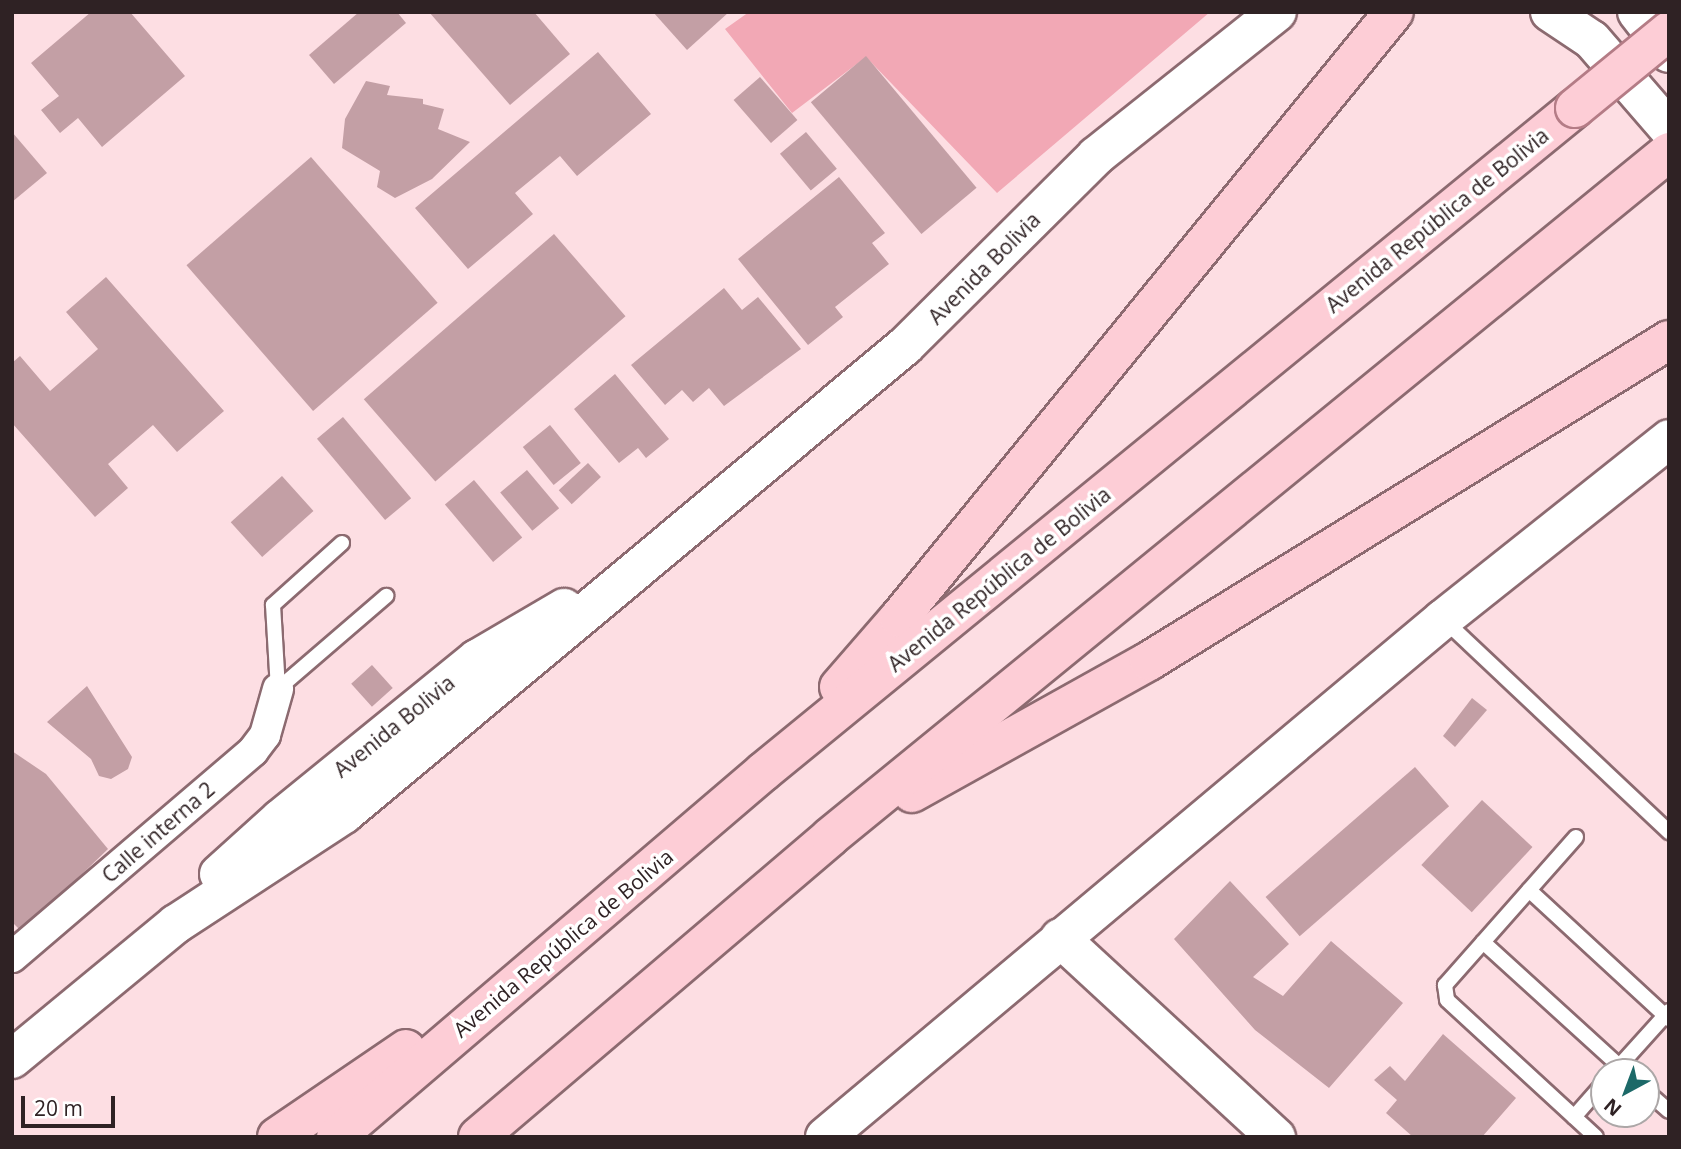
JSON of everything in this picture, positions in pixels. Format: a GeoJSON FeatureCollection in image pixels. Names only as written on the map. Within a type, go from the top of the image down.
{"type":"FeatureCollection","features":[{"type":"Feature","properties":{"kind":"main road"},"geometry":{"type":"LineString","coordinates":[[763,772],[899,618],[1394,12]]}},
{"type":"Feature","properties":{"kind":"main road","name":"Avenida República de Bolivia"},"geometry":{"type":"LineString","coordinates":[[336,1137],[763,772],[1669,31]]}},
{"type":"Feature","properties":{"kind":"main road"},"geometry":{"type":"LineString","coordinates":[[478,1137],[830,837],[1669,152]]}},
{"type":"Feature","properties":{"kind":"main road"},"geometry":{"type":"LineString","coordinates":[[830,837],[1149,661],[1669,340]]}},
{"type":"Feature","properties":{"kind":"main road"},"geometry":{"type":"LineString","coordinates":[[277,1137],[559,946]]}},
{"type":"Feature","properties":{"kind":"main road"},"geometry":{"type":"LineString","coordinates":[[490,1137],[535,1089]]}},
{"type":"Feature","properties":{"kind":"street","name":"Avenida Bolivia"},"geometry":{"type":"LineString","coordinates":[[12,1059],[125,965],[213,878],[280,819],[477,659],[572,603],[691,523],[905,346],[1096,156],[1277,12]]}},
{"type":"Feature","properties":{"kind":"street"},"geometry":{"type":"LineString","coordinates":[[1550,12],[1592,40],[1669,129]]}},
{"type":"Feature","properties":{"kind":"street"},"geometry":{"type":"LineString","coordinates":[[1637,12],[1669,53]]}},
{"type":"Feature","properties":{"kind":"street"},"geometry":{"type":"LineString","coordinates":[[837,1133],[1060,938],[1443,620],[1669,439]]}},
{"type":"Feature","properties":{"kind":"street","name":"Calle interna 2"},"geometry":{"type":"LineString","coordinates":[[12,957],[253,751],[265,734],[278,689]]}},
{"type":"Feature","properties":{"kind":"street"},"geometry":{"type":"LineString","coordinates":[[1060,938],[1276,1137]]}},
{"type":"Feature","properties":{"kind":"lane"},"geometry":{"type":"LineString","coordinates":[[278,689],[273,606],[342,543]]}},
{"type":"Feature","properties":{"kind":"lane"},"geometry":{"type":"LineString","coordinates":[[278,689],[386,596]]}},
{"type":"Feature","properties":{"kind":"lane"},"geometry":{"type":"LineString","coordinates":[[1443,620],[1669,832]]}},
{"type":"Feature","properties":{"kind":"lane"},"geometry":{"type":"LineString","coordinates":[[1576,837],[1445,985],[1447,1000],[1596,1137]]}},
{"type":"Feature","properties":{"kind":"lane"},"geometry":{"type":"LineString","coordinates":[[1529,890],[1668,1015],[1630,1058]]}},
{"type":"Feature","properties":{"kind":"lane"},"geometry":{"type":"LineString","coordinates":[[1483,942],[1607,1058]]}},
{"type":"Feature","properties":{"kind":"lane"},"geometry":{"type":"LineString","coordinates":[[1574,1116],[1590,1098]]}},
{"type":"Feature","properties":{"kind":"shaded area"},"geometry":{"type":"Polygon","coordinates":[[[749,12],[1210,12],[997,193],[866,57],[792,113],[725,29],[749,12]]]}},
{"type":"Feature","properties":{"kind":"building"},"geometry":{"type":"Polygon","coordinates":[[[91,12],[130,12],[185,76],[102,147],[78,118],[60,133],[41,110],[59,96],[31,63],[91,12]]]}},
{"type":"Feature","properties":{"kind":"building"},"geometry":{"type":"Polygon","coordinates":[[[359,12],[397,12],[406,23],[334,84],[309,55],[359,12]]]}},
{"type":"Feature","properties":{"kind":"building"},"geometry":{"type":"Polygon","coordinates":[[[429,12],[534,12],[570,54],[510,105],[429,12]]]}},
{"type":"Feature","properties":{"kind":"building"},"geometry":{"type":"Polygon","coordinates":[[[653,12],[729,12],[687,50],[653,12]]]}},
{"type":"Feature","properties":{"kind":"building"},"geometry":{"type":"Polygon","coordinates":[[[598,52],[651,114],[577,176],[560,156],[515,193],[533,214],[468,269],[415,208],[598,52]]]}},
{"type":"Feature","properties":{"kind":"building"},"geometry":{"type":"Polygon","coordinates":[[[866,56],[977,188],[921,234],[811,102],[866,56]]]}},
{"type":"Feature","properties":{"kind":"building"},"geometry":{"type":"Polygon","coordinates":[[[760,77],[797,120],[771,143],[734,100],[760,77]]]}},
{"type":"Feature","properties":{"kind":"building"},"geometry":{"type":"Polygon","coordinates":[[[366,81],[390,86],[387,95],[423,99],[423,104],[444,109],[438,129],[470,142],[432,179],[395,198],[377,187],[380,171],[342,148],[345,119],[366,81]]]}},
{"type":"Feature","properties":{"kind":"building"},"geometry":{"type":"Polygon","coordinates":[[[12,132],[47,173],[12,202],[12,132]]]}},
{"type":"Feature","properties":{"kind":"building"},"geometry":{"type":"Polygon","coordinates":[[[806,132],[837,169],[811,191],[780,154],[806,132]]]}},
{"type":"Feature","properties":{"kind":"building"},"geometry":{"type":"Polygon","coordinates":[[[311,157],[438,303],[313,411],[186,265],[311,157]]]}},
{"type":"Feature","properties":{"kind":"building"},"geometry":{"type":"Polygon","coordinates":[[[839,177],[885,233],[872,243],[889,264],[835,307],[843,317],[808,345],[738,259],[839,177]]]}},
{"type":"Feature","properties":{"kind":"building"},"geometry":{"type":"Polygon","coordinates":[[[554,234],[626,316],[435,482],[364,399],[554,234]]]}},
{"type":"Feature","properties":{"kind":"building"},"geometry":{"type":"Polygon","coordinates":[[[106,277],[224,411],[177,452],[153,425],[108,464],[128,488],[95,517],[12,423],[12,363],[20,356],[50,391],[98,349],[66,312],[106,277]]]}},
{"type":"Feature","properties":{"kind":"building"},"geometry":{"type":"Polygon","coordinates":[[[724,288],[742,310],[758,297],[801,349],[724,406],[709,388],[693,402],[682,390],[665,405],[631,365],[724,288]]]}},
{"type":"Feature","properties":{"kind":"building"},"geometry":{"type":"Polygon","coordinates":[[[615,374],[669,439],[646,458],[638,448],[619,463],[574,409],[615,374]]]}},
{"type":"Feature","properties":{"kind":"building"},"geometry":{"type":"Polygon","coordinates":[[[343,417],[411,498],[385,520],[317,439],[343,417]]]}},
{"type":"Feature","properties":{"kind":"building"},"geometry":{"type":"Polygon","coordinates":[[[550,425],[581,463],[554,485],[523,447],[550,425]]]}},
{"type":"Feature","properties":{"kind":"building"},"geometry":{"type":"Polygon","coordinates":[[[588,463],[601,477],[572,504],[559,490],[588,463]]]}},
{"type":"Feature","properties":{"kind":"building"},"geometry":{"type":"Polygon","coordinates":[[[527,470],[559,508],[532,531],[500,492],[527,470]]]}},
{"type":"Feature","properties":{"kind":"building"},"geometry":{"type":"Polygon","coordinates":[[[282,476],[313,511],[262,557],[231,522],[282,476]]]}},
{"type":"Feature","properties":{"kind":"building"},"geometry":{"type":"Polygon","coordinates":[[[474,480],[522,537],[493,562],[445,504],[474,480]]]}},
{"type":"Feature","properties":{"kind":"building"},"geometry":{"type":"Polygon","coordinates":[[[372,665],[393,688],[372,707],[351,684],[372,665]]]}},
{"type":"Feature","properties":{"kind":"building"},"geometry":{"type":"Polygon","coordinates":[[[87,686],[132,757],[128,769],[111,779],[99,776],[91,759],[47,722],[87,686]]]}},
{"type":"Feature","properties":{"kind":"building"},"geometry":{"type":"Polygon","coordinates":[[[1472,698],[1487,710],[1455,747],[1443,736],[1472,698]]]}},
{"type":"Feature","properties":{"kind":"building"},"geometry":{"type":"Polygon","coordinates":[[[12,751],[46,774],[108,849],[22,932],[12,922],[12,751]]]}},
{"type":"Feature","properties":{"kind":"building"},"geometry":{"type":"Polygon","coordinates":[[[1415,767],[1449,806],[1300,936],[1266,897],[1415,767]]]}},
{"type":"Feature","properties":{"kind":"building"},"geometry":{"type":"Polygon","coordinates":[[[1482,800],[1532,847],[1472,912],[1421,865],[1482,800]]]}},
{"type":"Feature","properties":{"kind":"building"},"geometry":{"type":"Polygon","coordinates":[[[1230,881],[1289,944],[1253,977],[1283,996],[1331,941],[1403,1003],[1329,1088],[1255,1030],[1174,939],[1230,881]]]}},
{"type":"Feature","properties":{"kind":"building"},"geometry":{"type":"Polygon","coordinates":[[[1443,1034],[1516,1098],[1482,1137],[1413,1137],[1386,1113],[1397,1100],[1374,1080],[1390,1066],[1405,1081],[1443,1034]]]}}]}
